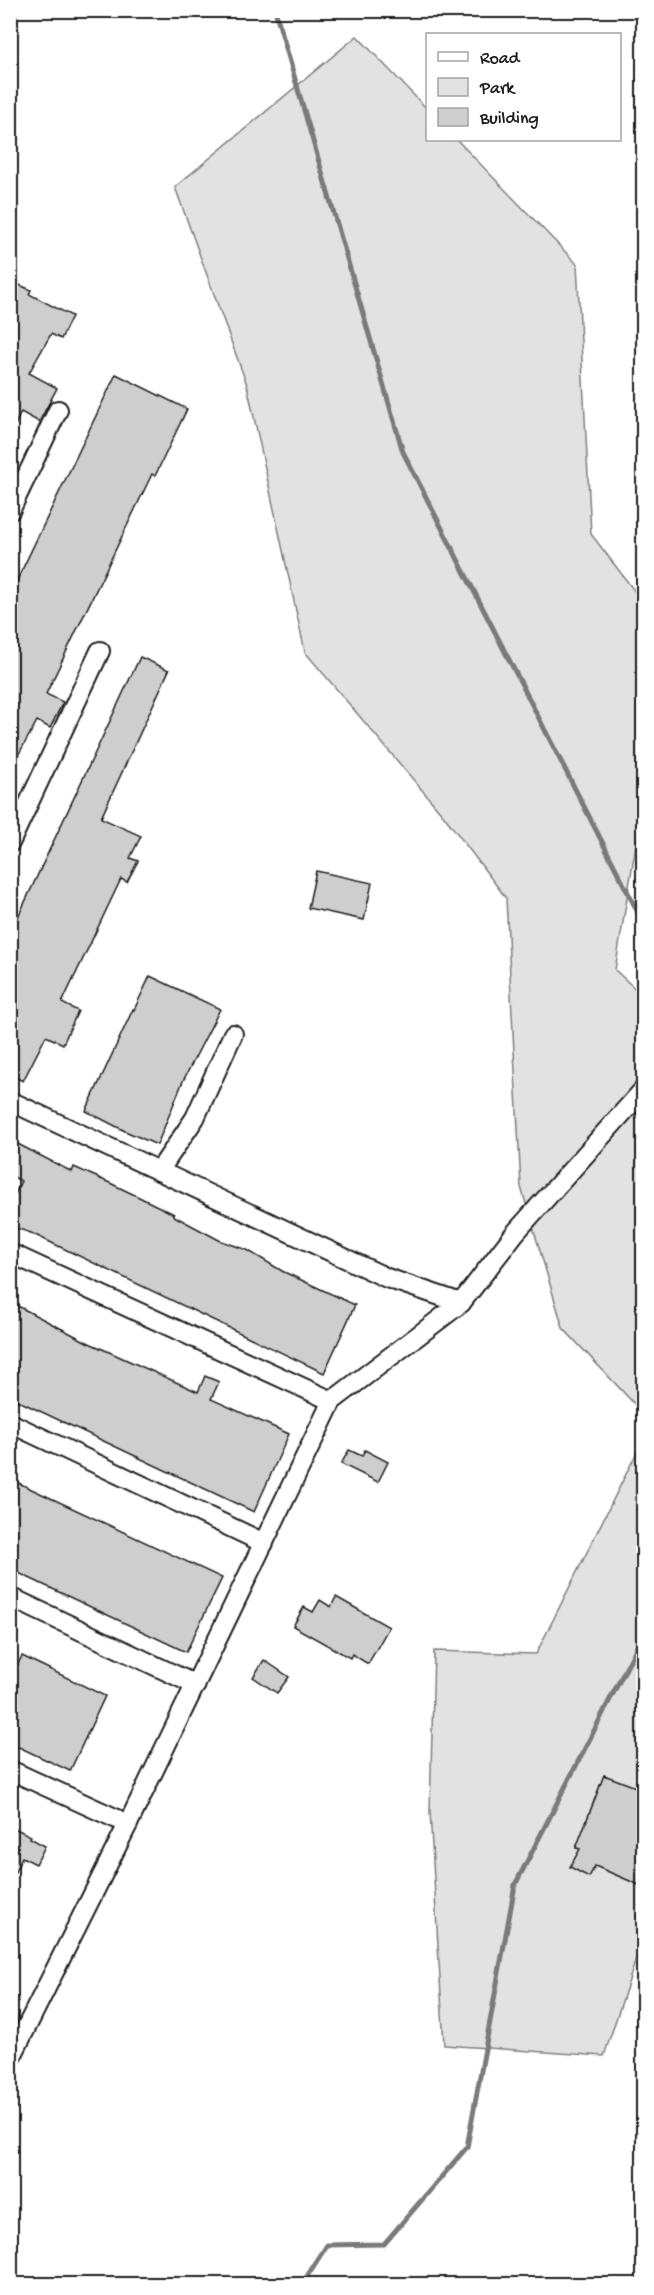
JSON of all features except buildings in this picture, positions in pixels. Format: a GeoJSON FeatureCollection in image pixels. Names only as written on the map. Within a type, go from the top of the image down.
{"type":"FeatureCollection","features":[{"type":"Feature","properties":{"kind":"street"},"geometry":{"type":"LineString","coordinates":[[10,511],[58,410]]}},
{"type":"Feature","properties":{"kind":"street"},"geometry":{"type":"LineString","coordinates":[[10,843],[100,651]]}},
{"type":"Feature","properties":{"kind":"street"},"geometry":{"type":"LineString","coordinates":[[159,1171],[195,1118],[233,1034]]}},
{"type":"Feature","properties":{"kind":"street"},"geometry":{"type":"LineString","coordinates":[[10,2060],[128,1824],[332,1401],[461,1303],[515,1233],[644,1089]]}},
{"type":"Feature","properties":{"kind":"street"},"geometry":{"type":"LineString","coordinates":[[10,1101],[387,1278],[461,1303]]}},
{"type":"Feature","properties":{"kind":"street"},"geometry":{"type":"LineString","coordinates":[[10,1253],[332,1401]]}},
{"type":"Feature","properties":{"kind":"street"},"geometry":{"type":"LineString","coordinates":[[10,1423],[264,1543]]}},
{"type":"Feature","properties":{"kind":"street"},"geometry":{"type":"LineString","coordinates":[[10,1597],[196,1684]]}},
{"type":"Feature","properties":{"kind":"street"},"geometry":{"type":"LineString","coordinates":[[10,1770],[128,1824]]}},
{"type":"Feature","properties":{"kind":"green space"},"geometry":{"type":"Polygon","coordinates":[[[357,36],[426,108],[426,141],[458,141],[577,264],[591,534],[643,602],[643,803],[615,970],[643,996],[643,1413],[563,1328],[521,1187],[506,898],[444,816],[305,652],[247,385],[175,187],[357,36]]]}},
{"type":"Feature","properties":{"kind":"green space"},"geometry":{"type":"Polygon","coordinates":[[[643,1440],[643,1934],[640,1947],[604,2056],[444,2045],[430,1812],[434,1651],[536,1654],[643,1440]]]}},
{"type":"Feature","properties":{"kind":"waterway"},"geometry":{"type":"LineString","coordinates":[[275,10],[403,452],[644,924]]}},
{"type":"Feature","properties":{"kind":"waterway"},"geometry":{"type":"LineString","coordinates":[[302,2284],[327,2245],[384,2244],[467,2147],[515,1885],[644,1633]]}}]}
